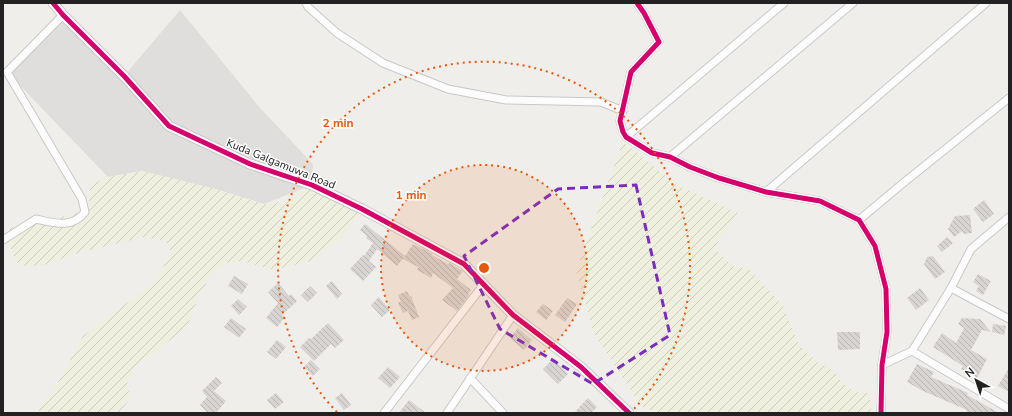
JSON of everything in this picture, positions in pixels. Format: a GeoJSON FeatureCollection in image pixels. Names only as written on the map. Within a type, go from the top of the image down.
{"type":"FeatureCollection","features":[{"type":"Feature","properties":{"kind":"street","name":"Kuda Galgamuwa Road"},"geometry":{"type":"LineString","coordinates":[[53,3],[62,15],[124,76],[169,126],[250,164],[312,185],[362,209],[464,264],[513,315],[581,367],[628,413]]}},
{"type":"Feature","properties":{"kind":"street"},"geometry":{"type":"LineString","coordinates":[[306,3],[308,7],[337,33],[383,63],[448,90],[506,100],[601,102],[623,111]]}},
{"type":"Feature","properties":{"kind":"street"},"geometry":{"type":"LineString","coordinates":[[637,3],[659,42],[631,72],[620,121],[626,137],[652,153],[670,156],[690,167],[766,192],[820,201],[859,220],[875,246],[886,289],[887,332],[882,365],[881,413]]}},
{"type":"Feature","properties":{"kind":"street"},"geometry":{"type":"LineString","coordinates":[[626,137],[784,3]]}},
{"type":"Feature","properties":{"kind":"street"},"geometry":{"type":"LineString","coordinates":[[670,156],[853,3]]}},
{"type":"Feature","properties":{"kind":"street"},"geometry":{"type":"LineString","coordinates":[[766,192],[986,3]]}},
{"type":"Feature","properties":{"kind":"street"},"geometry":{"type":"LineString","coordinates":[[3,240],[36,219],[61,225],[81,218],[85,212],[82,199],[7,72],[62,15]]}},
{"type":"Feature","properties":{"kind":"street"},"geometry":{"type":"LineString","coordinates":[[859,220],[1009,98]]}},
{"type":"Feature","properties":{"kind":"street"},"geometry":{"type":"LineString","coordinates":[[882,365],[912,352],[951,288],[971,249],[1009,217]]}},
{"type":"Feature","properties":{"kind":"street"},"geometry":{"type":"LineString","coordinates":[[384,413],[484,284]]}},
{"type":"Feature","properties":{"kind":"street"},"geometry":{"type":"LineString","coordinates":[[951,288],[1009,319]]}},
{"type":"Feature","properties":{"kind":"street"},"geometry":{"type":"LineString","coordinates":[[447,413],[513,315]]}},
{"type":"Feature","properties":{"kind":"street"},"geometry":{"type":"LineString","coordinates":[[912,352],[1009,409]]}},
{"type":"Feature","properties":{"kind":"street"},"geometry":{"type":"LineString","coordinates":[[470,378],[503,413]]}},
{"type":"Feature","properties":{"kind":"highlighted area"},"geometry":{"type":"Polygon","coordinates":[[[636,185],[670,335],[593,384],[500,329],[464,256],[558,189],[636,185]]]}},
{"type":"Feature","properties":{"kind":"shaded area"},"geometry":{"type":"Polygon","coordinates":[[[180,10],[260,108],[313,164],[312,185],[264,204],[219,190],[142,171],[108,177],[7,72],[63,15],[124,76],[180,10]]]}},
{"type":"Feature","properties":{"kind":"green space"},"geometry":{"type":"Polygon","coordinates":[[[623,141],[675,184],[738,213],[714,248],[734,267],[748,268],[783,306],[799,345],[819,363],[834,370],[842,383],[855,392],[869,393],[872,413],[660,413],[642,407],[594,334],[576,271],[623,141]]]}},
{"type":"Feature","properties":{"kind":"green space"},"geometry":{"type":"Polygon","coordinates":[[[142,171],[219,190],[264,204],[288,201],[312,185],[362,209],[342,238],[311,261],[273,270],[243,261],[226,263],[210,277],[198,298],[187,327],[139,364],[127,383],[130,399],[119,413],[39,413],[39,408],[57,384],[83,336],[156,281],[171,252],[166,241],[144,237],[78,253],[44,265],[19,266],[5,237],[11,228],[34,216],[57,218],[82,212],[89,205],[90,185],[108,177],[142,171]]]}},
{"type":"Feature","properties":{"kind":"building"},"geometry":{"type":"Polygon","coordinates":[[[984,200],[994,214],[983,222],[973,209],[984,200]]]}},
{"type":"Feature","properties":{"kind":"building"},"geometry":{"type":"Polygon","coordinates":[[[970,215],[972,233],[964,234],[962,231],[954,237],[948,229],[955,216],[970,215]]]}},
{"type":"Feature","properties":{"kind":"building"},"geometry":{"type":"Polygon","coordinates":[[[365,224],[405,256],[397,266],[377,249],[369,261],[376,267],[363,281],[350,269],[363,255],[364,256],[373,243],[366,238],[367,236],[360,230],[365,224]]]}},
{"type":"Feature","properties":{"kind":"building"},"geometry":{"type":"Polygon","coordinates":[[[947,237],[953,243],[942,252],[937,246],[947,237]]]}},
{"type":"Feature","properties":{"kind":"building"},"geometry":{"type":"Polygon","coordinates":[[[413,244],[463,271],[457,279],[471,290],[457,311],[442,300],[453,288],[433,273],[431,278],[417,270],[418,267],[403,259],[413,244]]]}},
{"type":"Feature","properties":{"kind":"building"},"geometry":{"type":"Polygon","coordinates":[[[933,256],[945,272],[935,279],[924,264],[927,257],[933,256]]]}},
{"type":"Feature","properties":{"kind":"building"},"geometry":{"type":"Polygon","coordinates":[[[978,274],[991,281],[983,295],[976,291],[979,286],[973,282],[978,274]]]}},
{"type":"Feature","properties":{"kind":"building"},"geometry":{"type":"Polygon","coordinates":[[[234,276],[248,284],[242,294],[228,286],[234,276]]]}},
{"type":"Feature","properties":{"kind":"building"},"geometry":{"type":"Polygon","coordinates":[[[332,281],[342,294],[337,299],[326,286],[332,281]]]}},
{"type":"Feature","properties":{"kind":"building"},"geometry":{"type":"Polygon","coordinates":[[[278,283],[289,296],[291,294],[297,301],[282,315],[285,317],[277,327],[266,318],[278,303],[268,292],[278,283]]]}},
{"type":"Feature","properties":{"kind":"building"},"geometry":{"type":"Polygon","coordinates":[[[310,286],[317,293],[308,302],[301,295],[310,286]]]}},
{"type":"Feature","properties":{"kind":"building"},"geometry":{"type":"Polygon","coordinates":[[[920,288],[929,300],[916,310],[907,298],[920,288]]]}},
{"type":"Feature","properties":{"kind":"building"},"geometry":{"type":"Polygon","coordinates":[[[407,291],[410,297],[411,296],[419,317],[412,320],[408,311],[403,313],[398,303],[401,301],[398,295],[407,291]]]}},
{"type":"Feature","properties":{"kind":"building"},"geometry":{"type":"Polygon","coordinates":[[[379,297],[390,310],[382,317],[371,305],[379,297]]]}},
{"type":"Feature","properties":{"kind":"building"},"geometry":{"type":"Polygon","coordinates":[[[567,298],[577,304],[565,322],[555,315],[567,298]]]}},
{"type":"Feature","properties":{"kind":"building"},"geometry":{"type":"Polygon","coordinates":[[[238,299],[247,307],[239,315],[231,306],[238,299]]]}},
{"type":"Feature","properties":{"kind":"building"},"geometry":{"type":"Polygon","coordinates":[[[543,304],[553,311],[546,320],[536,312],[543,304]]]}},
{"type":"Feature","properties":{"kind":"building"},"geometry":{"type":"Polygon","coordinates":[[[231,318],[246,329],[239,338],[224,327],[231,318]]]}},
{"type":"Feature","properties":{"kind":"building"},"geometry":{"type":"Polygon","coordinates":[[[962,318],[980,319],[991,332],[982,330],[971,350],[987,359],[977,378],[961,369],[963,366],[933,347],[942,333],[956,343],[964,328],[958,324],[962,318]]]}},
{"type":"Feature","properties":{"kind":"building"},"geometry":{"type":"Polygon","coordinates":[[[328,323],[344,340],[335,348],[331,344],[314,361],[300,347],[328,323]]]}},
{"type":"Feature","properties":{"kind":"building"},"geometry":{"type":"Polygon","coordinates":[[[993,324],[1006,326],[1004,335],[992,332],[993,324]]]}},
{"type":"Feature","properties":{"kind":"building"},"geometry":{"type":"Polygon","coordinates":[[[518,328],[532,340],[524,350],[510,338],[518,328]]]}},
{"type":"Feature","properties":{"kind":"building"},"geometry":{"type":"Polygon","coordinates":[[[837,332],[860,332],[860,349],[838,350],[837,332]]]}},
{"type":"Feature","properties":{"kind":"building"},"geometry":{"type":"Polygon","coordinates":[[[277,340],[286,347],[276,359],[267,352],[277,340]]]}},
{"type":"Feature","properties":{"kind":"building"},"geometry":{"type":"Polygon","coordinates":[[[553,359],[568,374],[558,384],[543,369],[553,359]]]}},
{"type":"Feature","properties":{"kind":"building"},"geometry":{"type":"Polygon","coordinates":[[[311,360],[320,369],[313,376],[304,367],[311,360]]]}},
{"type":"Feature","properties":{"kind":"building"},"geometry":{"type":"Polygon","coordinates":[[[917,364],[934,372],[931,377],[968,393],[967,395],[999,413],[965,413],[967,410],[923,391],[907,382],[917,364]]]}},
{"type":"Feature","properties":{"kind":"building"},"geometry":{"type":"Polygon","coordinates":[[[388,367],[400,377],[390,388],[378,378],[388,367]]]}},
{"type":"Feature","properties":{"kind":"building"},"geometry":{"type":"Polygon","coordinates":[[[1009,368],[1009,392],[998,386],[1009,368]]]}},
{"type":"Feature","properties":{"kind":"building"},"geometry":{"type":"Polygon","coordinates":[[[216,377],[222,383],[214,391],[226,401],[216,413],[208,413],[200,405],[207,397],[202,391],[216,377]]]}},
{"type":"Feature","properties":{"kind":"building"},"geometry":{"type":"Polygon","coordinates":[[[276,393],[284,402],[275,409],[267,400],[276,393]]]}},
{"type":"Feature","properties":{"kind":"building"},"geometry":{"type":"Polygon","coordinates":[[[342,393],[351,405],[344,410],[335,398],[342,393]]]}},
{"type":"Feature","properties":{"kind":"building"},"geometry":{"type":"Polygon","coordinates":[[[588,398],[597,407],[591,413],[574,413],[588,398]]]}},
{"type":"Feature","properties":{"kind":"building"},"geometry":{"type":"Polygon","coordinates":[[[409,400],[426,413],[399,413],[409,400]]]}},
{"type":"Feature","properties":{"kind":"cycle path"},"geometry":{"type":"LineString","coordinates":[[53,3],[124,76],[169,126],[250,164],[312,185],[362,209],[464,264],[513,315],[581,367],[629,413]]}},
{"type":"Feature","properties":{"kind":"cycle path"},"geometry":{"type":"LineString","coordinates":[[637,3],[659,42],[631,72],[620,121],[626,137],[652,153],[670,157],[690,167],[719,178],[766,192],[820,201],[859,220],[875,246],[886,289],[887,332],[882,365],[881,413]]}}]}
